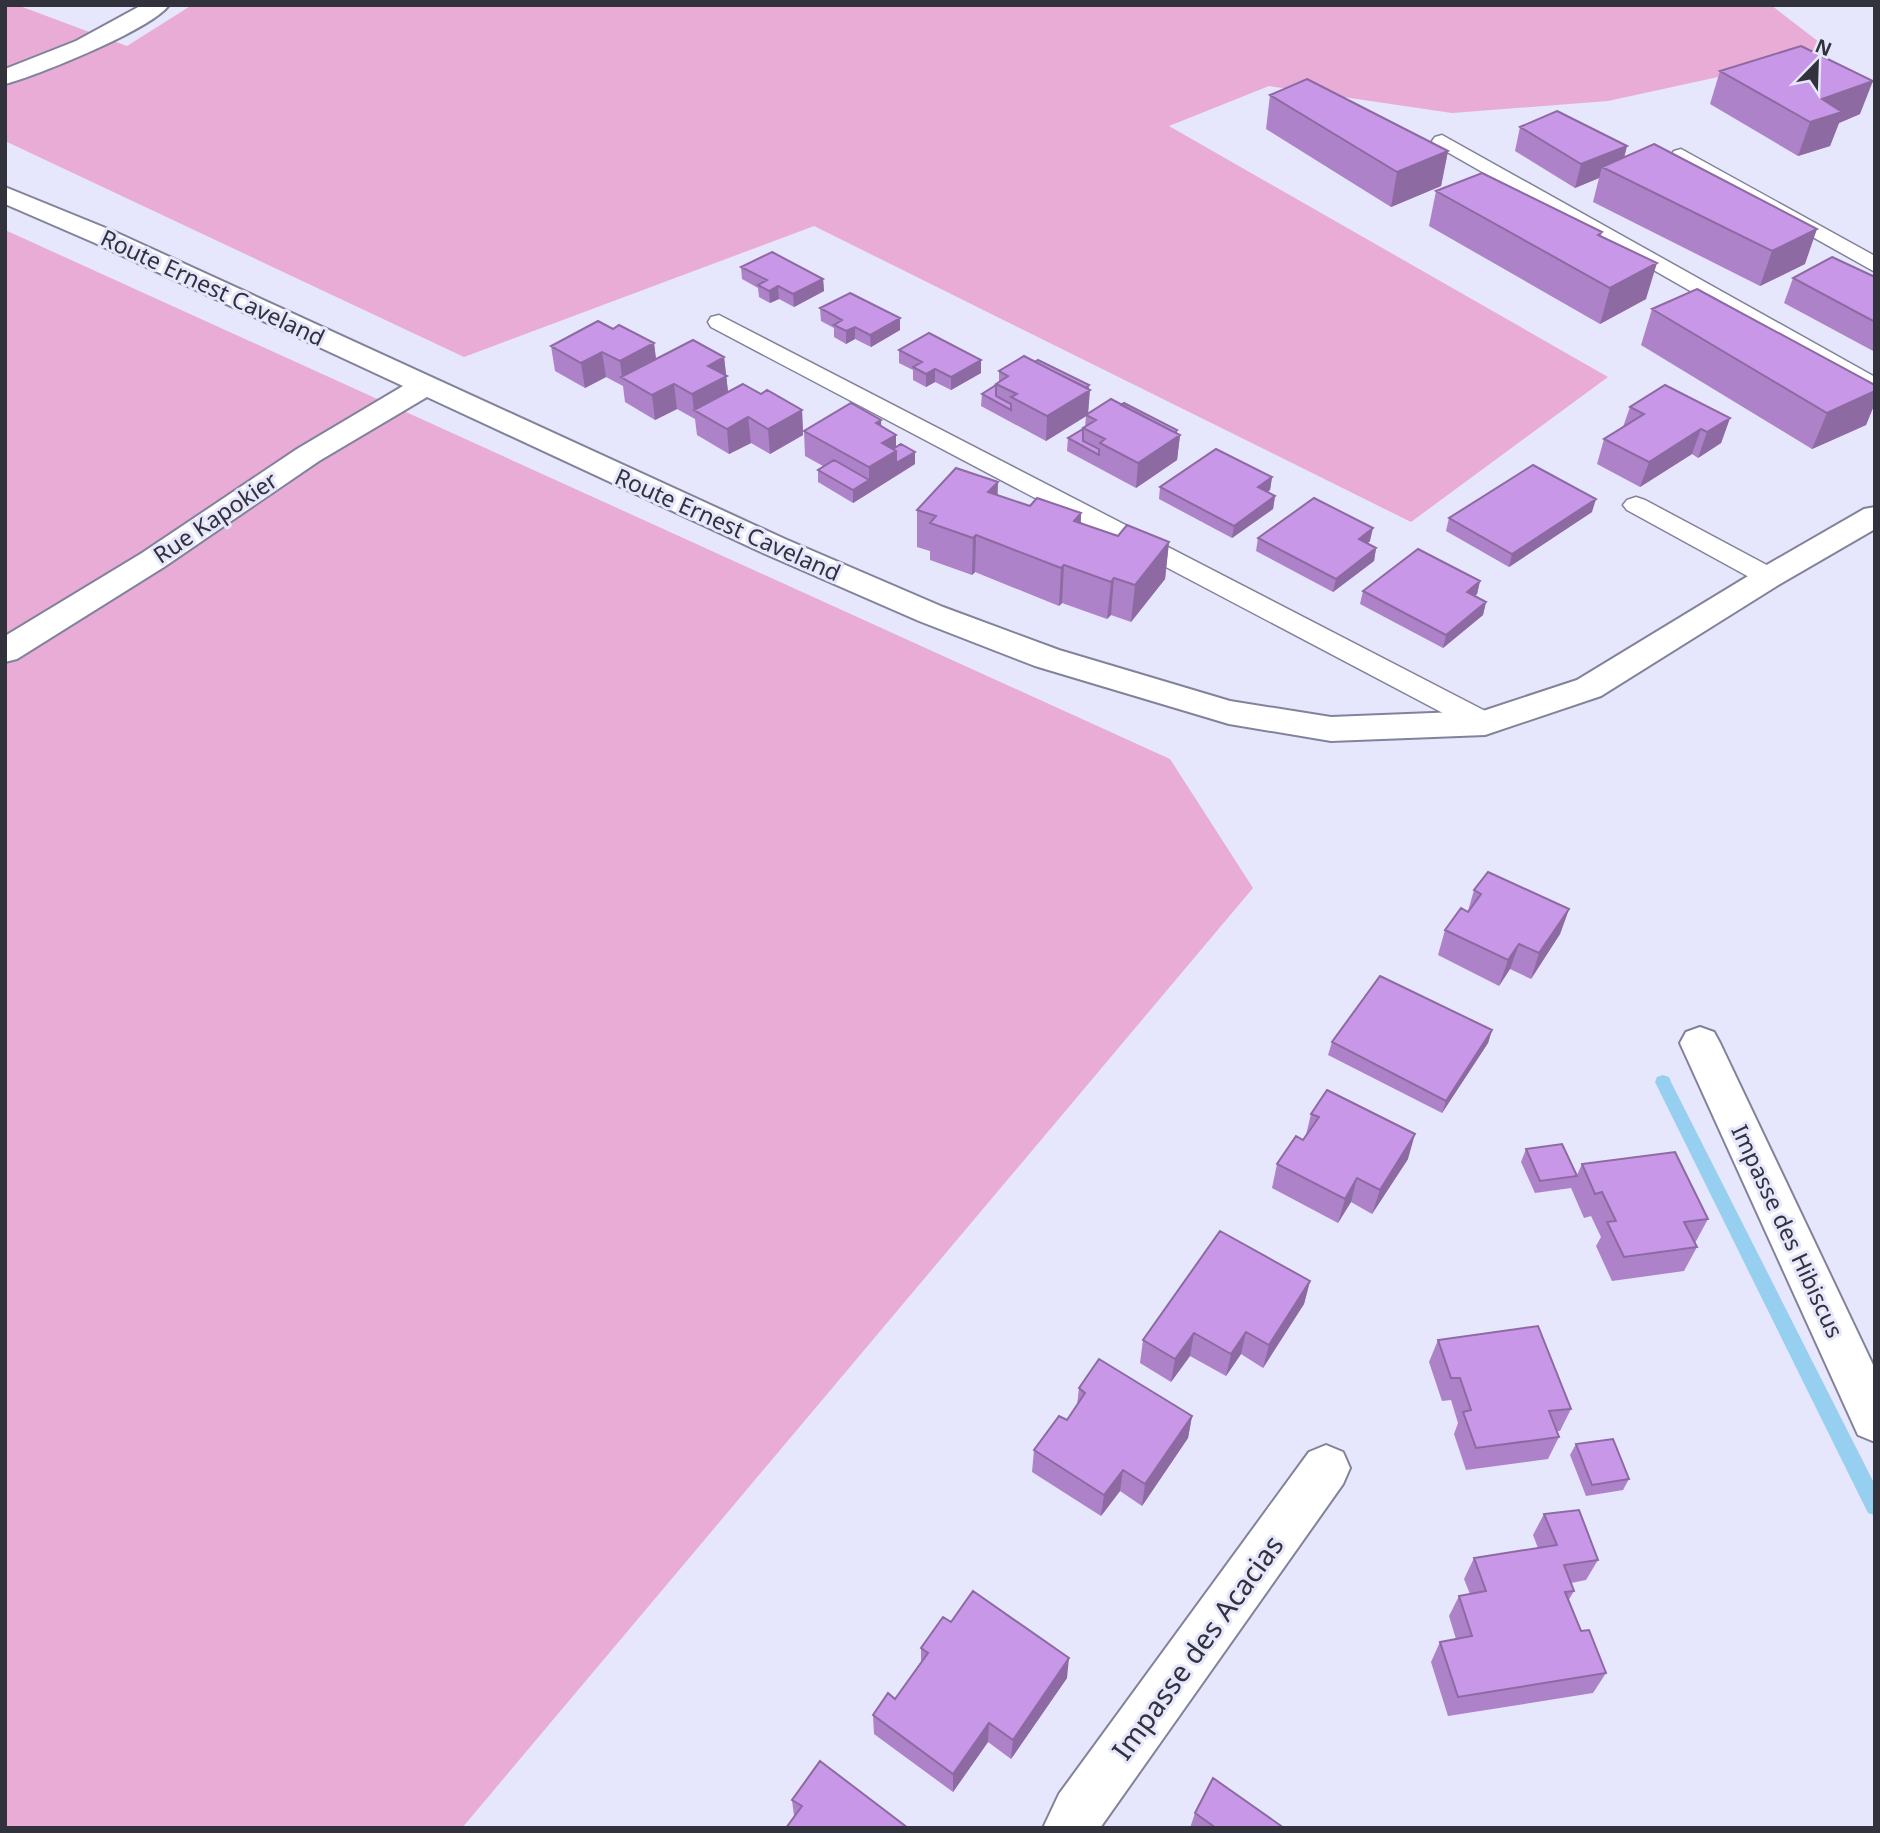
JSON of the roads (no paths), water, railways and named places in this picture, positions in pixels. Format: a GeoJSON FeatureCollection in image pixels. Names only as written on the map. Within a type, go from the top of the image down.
{"type":"FeatureCollection","features":[{"type":"Feature","properties":{"kind":"street"},"geometry":{"type":"LineString","coordinates":[[5,76],[61,58],[94,43],[158,5]]}},
{"type":"Feature","properties":{"kind":"street","name":"Route Ernest Caveland"},"geometry":{"type":"LineString","coordinates":[[5,195],[104,237],[774,546],[931,614],[1047,658],[1229,712],[1331,729],[1485,723],[1589,688],[1769,577],[1875,516]]}},
{"type":"Feature","properties":{"kind":"street","name":"Rue Kapokier"},"geometry":{"type":"LineString","coordinates":[[5,650],[153,560],[308,455],[426,385]]}},
{"type":"Feature","properties":{"kind":"street","name":"Impasse des Hibiscus"},"geometry":{"type":"LineString","coordinates":[[1700,1043],[1875,1420]]}},
{"type":"Feature","properties":{"kind":"street","name":"Impasse des Acacias"},"geometry":{"type":"LineString","coordinates":[[1070,1828],[1326,1468]]}},
{"type":"Feature","properties":{"kind":"lane"},"geometry":{"type":"LineString","coordinates":[[1442,141],[1875,387]]}},
{"type":"Feature","properties":{"kind":"lane"},"geometry":{"type":"LineString","coordinates":[[1681,155],[1875,265]]}},
{"type":"Feature","properties":{"kind":"lane"},"geometry":{"type":"LineString","coordinates":[[719,322],[1485,723]]}},
{"type":"Feature","properties":{"kind":"lane"},"geometry":{"type":"LineString","coordinates":[[1636,505],[1769,577]]}},
{"type":"Feature","properties":{"kind":"waterway"},"geometry":{"type":"LineString","coordinates":[[1663,1082],[1875,1506]]}}]}
